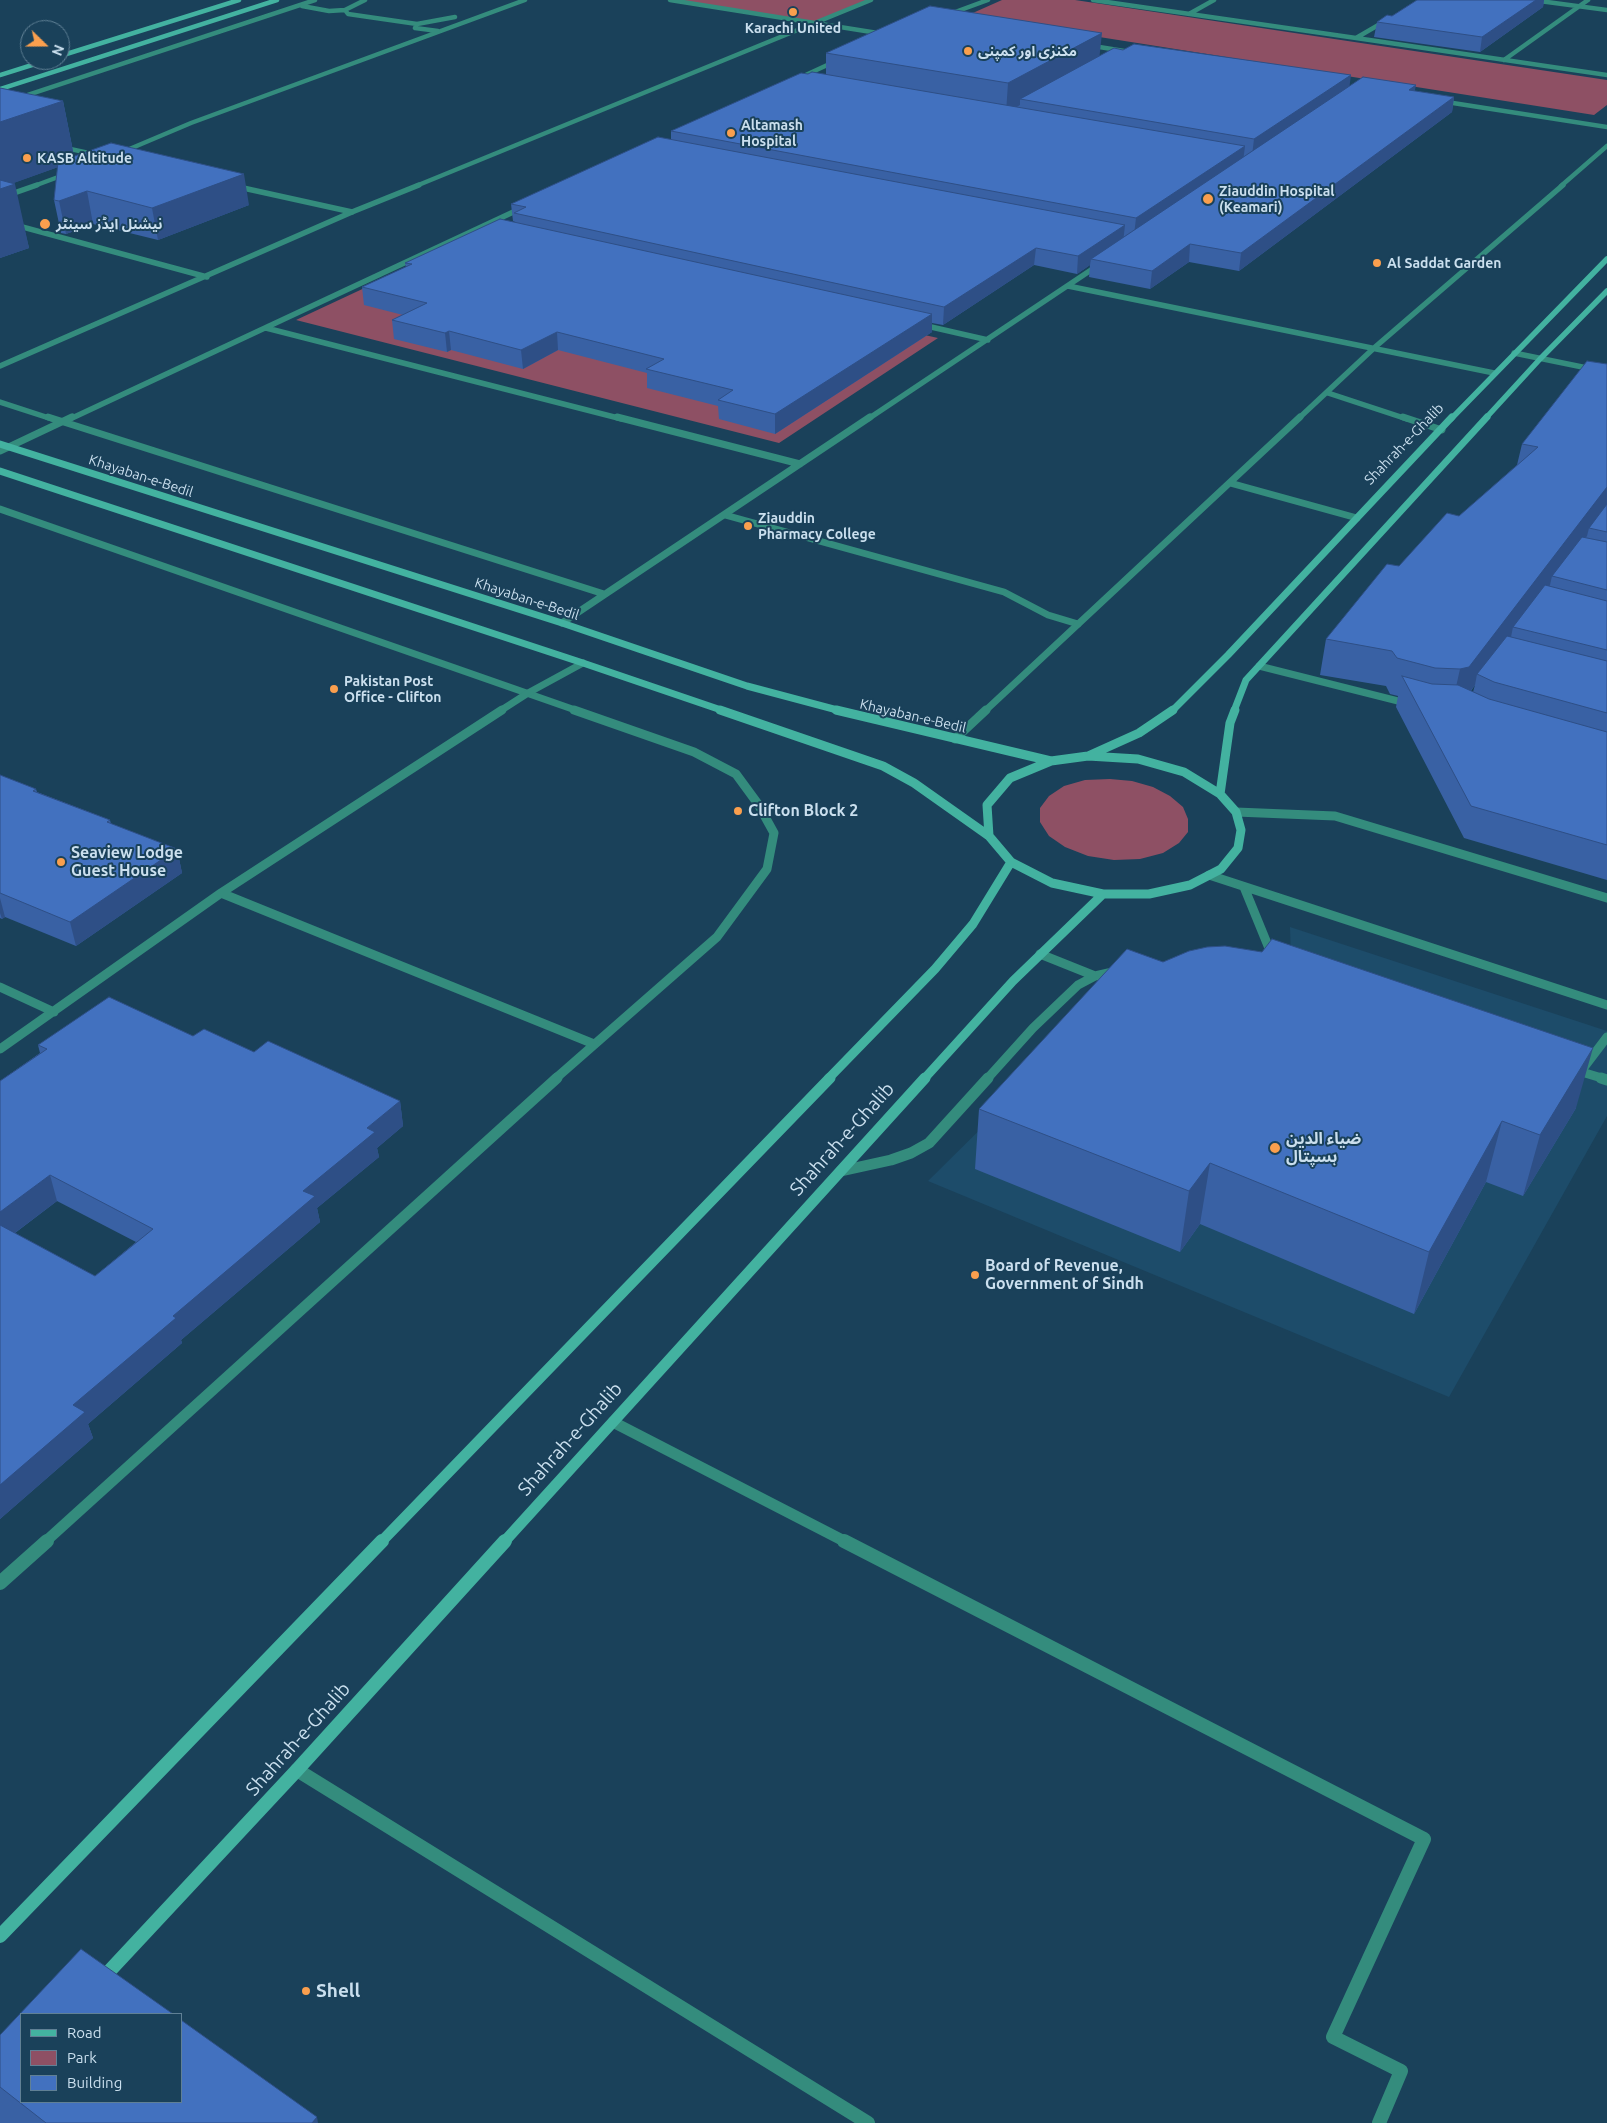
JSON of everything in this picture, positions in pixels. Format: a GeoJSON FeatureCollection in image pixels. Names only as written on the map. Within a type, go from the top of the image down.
{"type":"FeatureCollection","features":[{"type":"Feature","properties":{"kind":"main road"},"geometry":{"type":"LineString","coordinates":[[70,53],[239,0]]}},
{"type":"Feature","properties":{"kind":"main road"},"geometry":{"type":"LineString","coordinates":[[0,89],[277,0]]}},
{"type":"Feature","properties":{"kind":"main road"},"geometry":{"type":"LineString","coordinates":[[0,75],[20,69]]}},
{"type":"Feature","properties":{"kind":"main road","name":"Shahrah-e-Ghalib"},"geometry":{"type":"LineString","coordinates":[[1088,756],[1140,733],[1170,713],[1228,655],[1494,373],[1607,259]]}},
{"type":"Feature","properties":{"kind":"main road"},"geometry":{"type":"LineString","coordinates":[[1220,794],[1230,723],[1246,680],[1540,359],[1607,290]]}},
{"type":"Feature","properties":{"kind":"main road","name":"Khayaban-e-Bedil"},"geometry":{"type":"LineString","coordinates":[[0,444],[562,622],[747,686],[858,716],[1051,761]]}},
{"type":"Feature","properties":{"kind":"main road"},"geometry":{"type":"LineString","coordinates":[[0,471],[583,663],[883,766],[914,783],[989,836],[1011,862],[1052,883],[1104,894],[1150,894],[1190,885],[1221,869],[1238,848],[1241,830],[1236,812],[1220,794],[1184,772],[1138,759],[1088,756],[1051,761],[1010,778],[987,805],[989,836]]}},
{"type":"Feature","properties":{"kind":"main road"},"geometry":{"type":"LineString","coordinates":[[0,1936],[934,969],[978,916],[1011,862]]}},
{"type":"Feature","properties":{"kind":"main road","name":"Shahrah-e-Ghalib"},"geometry":{"type":"LineString","coordinates":[[96,1986],[297,1770],[1013,981],[1104,894]]}},
{"type":"Feature","properties":{"kind":"street"},"geometry":{"type":"LineString","coordinates":[[0,104],[315,0]]}},
{"type":"Feature","properties":{"kind":"street"},"geometry":{"type":"LineString","coordinates":[[300,5],[329,11],[345,10],[365,0]]}},
{"type":"Feature","properties":{"kind":"street"},"geometry":{"type":"LineString","coordinates":[[118,154],[191,122],[524,0]]}},
{"type":"Feature","properties":{"kind":"street"},"geometry":{"type":"LineString","coordinates":[[670,0],[892,35],[883,39]]}},
{"type":"Feature","properties":{"kind":"street"},"geometry":{"type":"LineString","coordinates":[[0,366],[352,212],[871,0]]}},
{"type":"Feature","properties":{"kind":"street"},"geometry":{"type":"LineString","coordinates":[[943,17],[988,0]]}},
{"type":"Feature","properties":{"kind":"street"},"geometry":{"type":"LineString","coordinates":[[1093,0],[1607,75]]}},
{"type":"Feature","properties":{"kind":"street"},"geometry":{"type":"LineString","coordinates":[[1189,14],[1214,0]]}},
{"type":"Feature","properties":{"kind":"street"},"geometry":{"type":"LineString","coordinates":[[1532,0],[1607,10]]}},
{"type":"Feature","properties":{"kind":"street"},"geometry":{"type":"LineString","coordinates":[[1504,60],[1588,0]]}},
{"type":"Feature","properties":{"kind":"street"},"geometry":{"type":"LineString","coordinates":[[345,10],[348,14],[400,24],[417,24],[455,17]]}},
{"type":"Feature","properties":{"kind":"street"},"geometry":{"type":"LineString","coordinates":[[1356,38],[1396,14]]}},
{"type":"Feature","properties":{"kind":"street"},"geometry":{"type":"LineString","coordinates":[[417,24],[415,28],[439,31]]}},
{"type":"Feature","properties":{"kind":"street"},"geometry":{"type":"LineString","coordinates":[[1078,44],[1126,52],[1118,56]]}},
{"type":"Feature","properties":{"kind":"street"},"geometry":{"type":"LineString","coordinates":[[805,82],[795,80],[839,60]]}},
{"type":"Feature","properties":{"kind":"street"},"geometry":{"type":"LineString","coordinates":[[1435,100],[1607,127]]}},
{"type":"Feature","properties":{"kind":"street"},"geometry":{"type":"LineString","coordinates":[[54,145],[100,156]]}},
{"type":"Feature","properties":{"kind":"street"},"geometry":{"type":"LineString","coordinates":[[955,739],[1328,393],[1374,348],[1607,146]]}},
{"type":"Feature","properties":{"kind":"street"},"geometry":{"type":"LineString","coordinates":[[0,198],[73,172]]}},
{"type":"Feature","properties":{"kind":"street"},"geometry":{"type":"LineString","coordinates":[[226,184],[352,212]]}},
{"type":"Feature","properties":{"kind":"street"},"geometry":{"type":"LineString","coordinates":[[0,451],[526,206]]}},
{"type":"Feature","properties":{"kind":"street"},"geometry":{"type":"LineString","coordinates":[[0,221],[207,277]]}},
{"type":"Feature","properties":{"kind":"street"},"geometry":{"type":"LineString","coordinates":[[481,226],[491,229]]}},
{"type":"Feature","properties":{"kind":"street"},"geometry":{"type":"LineString","coordinates":[[562,622],[1106,260]]}},
{"type":"Feature","properties":{"kind":"street"},"geometry":{"type":"LineString","coordinates":[[1068,286],[1494,373]]}},
{"type":"Feature","properties":{"kind":"street"},"geometry":{"type":"LineString","coordinates":[[910,322],[988,340]]}},
{"type":"Feature","properties":{"kind":"street"},"geometry":{"type":"LineString","coordinates":[[266,328],[800,464]]}},
{"type":"Feature","properties":{"kind":"street"},"geometry":{"type":"LineString","coordinates":[[1514,353],[1607,372]]}},
{"type":"Feature","properties":{"kind":"street"},"geometry":{"type":"LineString","coordinates":[[1328,393],[1442,430]]}},
{"type":"Feature","properties":{"kind":"street"},"geometry":{"type":"LineString","coordinates":[[0,402],[604,594]]}},
{"type":"Feature","properties":{"kind":"street"},"geometry":{"type":"LineString","coordinates":[[1230,483],[1357,518]]}},
{"type":"Feature","properties":{"kind":"street"},"geometry":{"type":"LineString","coordinates":[[0,509],[694,752],[736,774],[758,804],[774,833],[767,869],[716,937],[594,1044],[0,1583]]}},
{"type":"Feature","properties":{"kind":"street"},"geometry":{"type":"LineString","coordinates":[[724,515],[1004,592],[1048,615],[1078,624]]}},
{"type":"Feature","properties":{"kind":"street"},"geometry":{"type":"LineString","coordinates":[[0,1049],[221,893],[528,693],[583,663]]}},
{"type":"Feature","properties":{"kind":"street"},"geometry":{"type":"LineString","coordinates":[[1259,666],[1418,706]]}},
{"type":"Feature","properties":{"kind":"street"},"geometry":{"type":"LineString","coordinates":[[1236,812],[1336,816],[1607,898]]}},
{"type":"Feature","properties":{"kind":"street"},"geometry":{"type":"LineString","coordinates":[[1209,875],[1607,1005]]}},
{"type":"Feature","properties":{"kind":"street"},"geometry":{"type":"LineString","coordinates":[[1244,887],[1264,951],[1280,966]]}},
{"type":"Feature","properties":{"kind":"street"},"geometry":{"type":"LineString","coordinates":[[221,893],[594,1044]]}},
{"type":"Feature","properties":{"kind":"street"},"geometry":{"type":"LineString","coordinates":[[1040,954],[1095,976]]}},
{"type":"Feature","properties":{"kind":"street"},"geometry":{"type":"LineString","coordinates":[[840,1170],[891,1160],[911,1153],[929,1143],[1033,1028],[1078,985],[1095,976],[1132,968]]}},
{"type":"Feature","properties":{"kind":"street"},"geometry":{"type":"LineString","coordinates":[[0,986],[54,1012]]}},
{"type":"Feature","properties":{"kind":"street"},"geometry":{"type":"LineString","coordinates":[[1581,1072],[1607,1037]]}},
{"type":"Feature","properties":{"kind":"street"},"geometry":{"type":"LineString","coordinates":[[1563,1065],[1607,1080]]}},
{"type":"Feature","properties":{"kind":"street"},"geometry":{"type":"LineString","coordinates":[[612,1422],[1424,1839],[1333,2037],[1401,2072],[1378,2123]]}},
{"type":"Feature","properties":{"kind":"street"},"geometry":{"type":"LineString","coordinates":[[297,1770],[868,2123]]}},
{"type":"Feature","properties":{"kind":"shaded area","name":"ضیاء الدین ہسپتال"},"geometry":{"type":"Polygon","coordinates":[[[1290,927],[1607,1031],[1607,1116],[1449,1397],[928,1181],[1110,1001],[1291,960],[1290,927]]]}},
{"type":"Feature","properties":{"kind":"green space","name":"Karachi United"},"geometry":{"type":"Polygon","coordinates":[[[671,0],[871,0],[815,24],[671,0]]]}},
{"type":"Feature","properties":{"kind":"green space"},"geometry":{"type":"Polygon","coordinates":[[[1002,0],[1075,0],[1607,80],[1607,105],[1594,115],[966,16],[1002,0]]]}},
{"type":"Feature","properties":{"kind":"green space"},"geometry":{"type":"Polygon","coordinates":[[[478,235],[938,338],[779,443],[296,320],[478,235]]]}},
{"type":"Feature","properties":{"kind":"green space"},"geometry":{"type":"Polygon","coordinates":[[[1110,779],[1132,781],[1153,787],[1170,796],[1183,807],[1188,819],[1188,832],[1179,843],[1163,853],[1140,859],[1114,860],[1088,856],[1065,847],[1049,836],[1040,822],[1040,808],[1049,796],[1064,786],[1085,780],[1110,779]]]}},
{"type":"Feature","properties":{"kind":"building"},"geometry":{"type":"Polygon","coordinates":[[[1417,0],[1536,0],[1482,37],[1377,22],[1387,15],[1392,16],[1417,0]]]}},
{"type":"Feature","properties":{"kind":"building"},"geometry":{"type":"Polygon","coordinates":[[[930,6],[1102,33],[1008,83],[826,53],[930,6]]]}},
{"type":"Feature","properties":{"kind":"building"},"geometry":{"type":"Polygon","coordinates":[[[1134,44],[1351,75],[1254,139],[1020,99],[1114,48],[1123,50],[1134,44]]]}},
{"type":"Feature","properties":{"kind":"building"},"geometry":{"type":"Polygon","coordinates":[[[812,72],[1245,146],[1136,218],[671,131],[801,73],[808,74],[812,72]]]}},
{"type":"Feature","properties":{"kind":"building"},"geometry":{"type":"Polygon","coordinates":[[[1363,77],[1416,85],[1409,90],[1454,97],[1241,253],[1190,244],[1152,271],[1091,259],[1363,77]]]}},
{"type":"Feature","properties":{"kind":"building"},"geometry":{"type":"Polygon","coordinates":[[[0,88],[63,101],[0,122],[0,88]]]}},
{"type":"Feature","properties":{"kind":"building"},"geometry":{"type":"Polygon","coordinates":[[[658,137],[1125,225],[1078,256],[1036,248],[944,307],[514,213],[526,207],[511,204],[658,137]]]}},
{"type":"Feature","properties":{"kind":"building"},"geometry":{"type":"Polygon","coordinates":[[[111,143],[244,174],[152,208],[87,191],[59,201],[54,200],[58,162],[111,143]]]}},
{"type":"Feature","properties":{"kind":"building"},"geometry":{"type":"Polygon","coordinates":[[[0,180],[15,184],[0,189],[0,180]]]}},
{"type":"Feature","properties":{"kind":"building"},"geometry":{"type":"Polygon","coordinates":[[[500,219],[932,314],[775,414],[718,400],[733,390],[646,369],[664,359],[557,332],[521,350],[449,331],[445,333],[392,320],[427,303],[362,287],[412,264],[405,263],[500,219]]]}},
{"type":"Feature","properties":{"kind":"building"},"geometry":{"type":"Polygon","coordinates":[[[1587,361],[1607,364],[1607,487],[1469,667],[1460,669],[1435,668],[1397,658],[1392,651],[1326,639],[1387,564],[1399,566],[1447,513],[1459,516],[1538,447],[1522,444],[1587,361]]]}},
{"type":"Feature","properties":{"kind":"building"},"geometry":{"type":"Polygon","coordinates":[[[1607,504],[1607,532],[1589,528],[1607,504]]]}},
{"type":"Feature","properties":{"kind":"building"},"geometry":{"type":"Polygon","coordinates":[[[1582,537],[1607,542],[1607,590],[1552,576],[1582,537]]]}},
{"type":"Feature","properties":{"kind":"building"},"geometry":{"type":"Polygon","coordinates":[[[1545,585],[1607,601],[1607,650],[1513,627],[1545,585]]]}},
{"type":"Feature","properties":{"kind":"building"},"geometry":{"type":"Polygon","coordinates":[[[1507,636],[1607,661],[1607,713],[1494,682],[1477,674],[1507,636]]]}},
{"type":"Feature","properties":{"kind":"building"},"geometry":{"type":"Polygon","coordinates":[[[1402,676],[1432,684],[1458,685],[1489,699],[1607,732],[1607,845],[1471,806],[1402,676]]]}},
{"type":"Feature","properties":{"kind":"building"},"geometry":{"type":"Polygon","coordinates":[[[0,775],[36,789],[33,791],[110,820],[107,822],[177,849],[70,922],[0,893],[0,775]]]}},
{"type":"Feature","properties":{"kind":"building"},"geometry":{"type":"Polygon","coordinates":[[[1272,939],[1593,1048],[1540,1135],[1502,1121],[1429,1252],[1210,1163],[1189,1191],[979,1109],[1127,949],[1163,962],[1189,951],[1207,947],[1225,946],[1262,952],[1272,939]]]}},
{"type":"Feature","properties":{"kind":"building"},"geometry":{"type":"Polygon","coordinates":[[[109,997],[193,1036],[204,1029],[254,1052],[268,1041],[400,1101],[367,1128],[375,1132],[303,1191],[315,1196],[173,1316],[176,1318],[73,1405],[85,1412],[0,1485],[0,1225],[95,1276],[153,1229],[50,1175],[0,1212],[0,1081],[47,1049],[38,1045],[109,997]]]}},
{"type":"Feature","properties":{"kind":"building"},"geometry":{"type":"Polygon","coordinates":[[[81,1949],[172,2013],[21,2013],[81,1949]]]}},
{"type":"Feature","properties":{"kind":"building"},"geometry":{"type":"Polygon","coordinates":[[[20,2014],[20,2103],[0,2087],[0,2035],[20,2014]]]}},
{"type":"Feature","properties":{"kind":"building"},"geometry":{"type":"Polygon","coordinates":[[[182,2021],[317,2117],[312,2123],[46,2123],[20,2103],[182,2103],[182,2021]]]}},
{"type":"Feature","properties":{"kind":"place","name":"Karachi United"},"geometry":{"type":"Point","coordinates":[793,12]}},
{"type":"Feature","properties":{"kind":"place","name":"مکنزی اور کمپنی"},"geometry":{"type":"Point","coordinates":[968,51]}},
{"type":"Feature","properties":{"kind":"place","name":"Altamash Hospital"},"geometry":{"type":"Point","coordinates":[731,133]}},
{"type":"Feature","properties":{"kind":"place","name":"KASB Altitude"},"geometry":{"type":"Point","coordinates":[27,158]}},
{"type":"Feature","properties":{"kind":"place","name":"Ziauddin Hospital (Keamari)"},"geometry":{"type":"Point","coordinates":[1208,199]}},
{"type":"Feature","properties":{"kind":"place","name":"نیشنل ایڈز سینٹر"},"geometry":{"type":"Point","coordinates":[45,224]}},
{"type":"Feature","properties":{"kind":"place","name":"Al Saddat Garden"},"geometry":{"type":"Point","coordinates":[1377,263]}},
{"type":"Feature","properties":{"kind":"place","name":"Ziauddin Pharmacy College"},"geometry":{"type":"Point","coordinates":[748,526]}},
{"type":"Feature","properties":{"kind":"place","name":"Pakistan Post Office - Clifton"},"geometry":{"type":"Point","coordinates":[334,689]}},
{"type":"Feature","properties":{"kind":"place","name":"Clifton Block 2"},"geometry":{"type":"Point","coordinates":[738,811]}},
{"type":"Feature","properties":{"kind":"place","name":"Seaview Lodge Guest House"},"geometry":{"type":"Point","coordinates":[61,862]}},
{"type":"Feature","properties":{"kind":"place","name":"ضیاء الدین ہسپتال"},"geometry":{"type":"Point","coordinates":[1275,1148]}},
{"type":"Feature","properties":{"kind":"place","name":"Board of Revenue, Government of Sindh"},"geometry":{"type":"Point","coordinates":[975,1275]}},
{"type":"Feature","properties":{"kind":"place","name":"Shell"},"geometry":{"type":"Point","coordinates":[306,1991]}}]}
